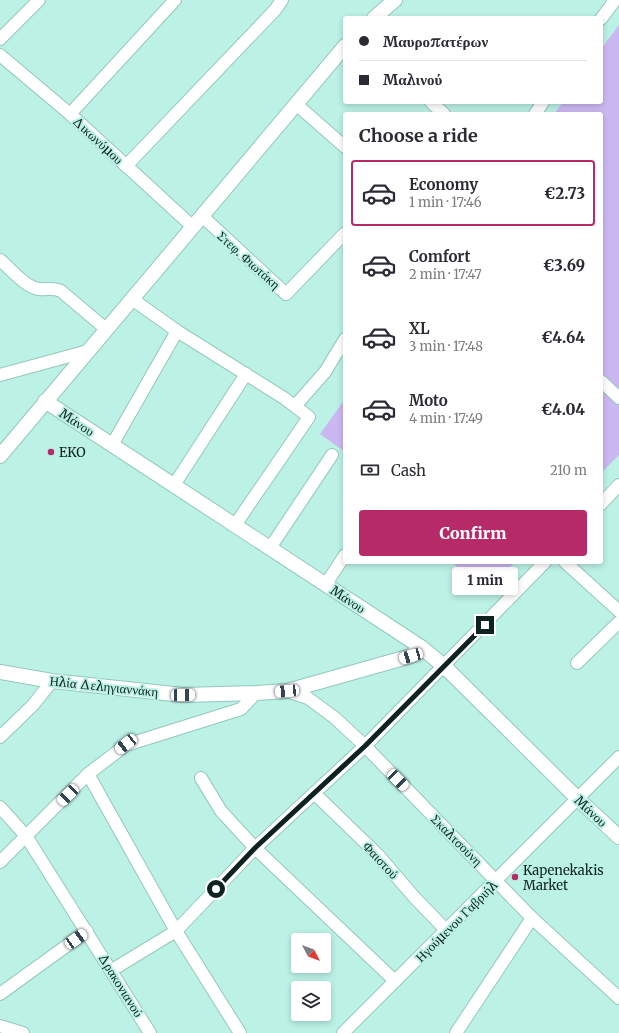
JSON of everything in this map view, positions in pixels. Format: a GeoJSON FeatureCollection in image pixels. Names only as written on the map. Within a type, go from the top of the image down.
{"type":"FeatureCollection","features":[{"type":"Feature","properties":{"kind":"street"},"geometry":{"type":"LineString","coordinates":[[0,39],[39,0]]}},
{"type":"Feature","properties":{"kind":"street"},"geometry":{"type":"LineString","coordinates":[[70,114],[175,0]]}},
{"type":"Feature","properties":{"kind":"street"},"geometry":{"type":"LineString","coordinates":[[126,166],[275,10],[282,0]]}},
{"type":"Feature","properties":{"kind":"street"},"geometry":{"type":"LineString","coordinates":[[376,16],[396,0]]}},
{"type":"Feature","properties":{"kind":"street"},"geometry":{"type":"LineString","coordinates":[[603,16],[615,0]]}},
{"type":"Feature","properties":{"kind":"street"},"geometry":{"type":"LineString","coordinates":[[0,456],[343,48]]}},
{"type":"Feature","properties":{"kind":"street","name":"Δικωνύμου"},"geometry":{"type":"LineString","coordinates":[[0,55],[70,114],[126,166],[198,222]]}},
{"type":"Feature","properties":{"kind":"street"},"geometry":{"type":"LineString","coordinates":[[296,104],[343,145]]}},
{"type":"Feature","properties":{"kind":"street"},"geometry":{"type":"LineString","coordinates":[[433,104],[442,112]]}},
{"type":"Feature","properties":{"kind":"street","name":"Στεφ. Φιωτάκη"},"geometry":{"type":"LineString","coordinates":[[198,222],[286,294],[343,235]]}},
{"type":"Feature","properties":{"kind":"street"},"geometry":{"type":"LineString","coordinates":[[0,260],[32,286],[40,289],[55,288],[61,291],[106,329]]}},
{"type":"Feature","properties":{"kind":"street"},"geometry":{"type":"LineString","coordinates":[[132,299],[177,332],[246,374],[309,417],[235,525]]}},
{"type":"Feature","properties":{"kind":"street"},"geometry":{"type":"LineString","coordinates":[[112,445],[177,332]]}},
{"type":"Feature","properties":{"kind":"street"},"geometry":{"type":"LineString","coordinates":[[295,406],[325,372],[343,342]]}},
{"type":"Feature","properties":{"kind":"street"},"geometry":{"type":"LineString","coordinates":[[0,375],[88,351]]}},
{"type":"Feature","properties":{"kind":"street"},"geometry":{"type":"LineString","coordinates":[[174,485],[246,374]]}},
{"type":"Feature","properties":{"kind":"street"},"geometry":{"type":"LineString","coordinates":[[603,383],[619,398]]}},
{"type":"Feature","properties":{"kind":"street","name":"Μάνου"},"geometry":{"type":"LineString","coordinates":[[45,401],[421,647],[445,667],[577,798],[619,837]]}},
{"type":"Feature","properties":{"kind":"street"},"geometry":{"type":"LineString","coordinates":[[270,548],[332,455]]}},
{"type":"Feature","properties":{"kind":"street"},"geometry":{"type":"LineString","coordinates":[[603,502],[619,485]]}},
{"type":"Feature","properties":{"kind":"street"},"geometry":{"type":"LineString","coordinates":[[326,584],[343,558]]}},
{"type":"Feature","properties":{"kind":"street"},"geometry":{"type":"LineString","coordinates":[[112,970],[176,931],[255,848],[365,746],[445,667],[543,564]]}},
{"type":"Feature","properties":{"kind":"street"},"geometry":{"type":"LineString","coordinates":[[568,564],[619,611]]}},
{"type":"Feature","properties":{"kind":"street"},"geometry":{"type":"LineString","coordinates":[[578,663],[619,622]]}},
{"type":"Feature","properties":{"kind":"street","name":"Ηλία ∆εληγιαννάκη"},"geometry":{"type":"LineString","coordinates":[[0,672],[52,681],[183,695],[256,694],[287,691],[411,656],[421,647]]}},
{"type":"Feature","properties":{"kind":"street"},"geometry":{"type":"LineString","coordinates":[[0,737],[33,705],[52,681]]}},
{"type":"Feature","properties":{"kind":"street","name":"Σκαλτσούνη"},"geometry":{"type":"LineString","coordinates":[[287,691],[308,698],[335,718],[365,746],[532,918],[619,998]]}},
{"type":"Feature","properties":{"kind":"street"},"geometry":{"type":"LineString","coordinates":[[0,862],[88,774],[126,744],[241,709],[256,694]]}},
{"type":"Feature","properties":{"kind":"street","name":"Ηγούμενου Γαβριήλ"},"geometry":{"type":"LineString","coordinates":[[343,1033],[619,757]]}},
{"type":"Feature","properties":{"kind":"street"},"geometry":{"type":"LineString","coordinates":[[88,774],[176,931],[240,1033]]}},
{"type":"Feature","properties":{"kind":"street"},"geometry":{"type":"LineString","coordinates":[[201,778],[221,811],[255,848],[395,981]]}},
{"type":"Feature","properties":{"kind":"street","name":"Φαιστού"},"geometry":{"type":"LineString","coordinates":[[314,793],[378,855],[415,898],[446,930]]}},
{"type":"Feature","properties":{"kind":"street","name":"Δρακονιανού"},"geometry":{"type":"LineString","coordinates":[[0,807],[26,836],[112,970],[150,1033]]}},
{"type":"Feature","properties":{"kind":"street"},"geometry":{"type":"LineString","coordinates":[[461,1031],[532,918]]}},
{"type":"Feature","properties":{"kind":"street"},"geometry":{"type":"LineString","coordinates":[[0,994],[87,931]]}},
{"type":"Feature","properties":{"kind":"street"},"geometry":{"type":"LineString","coordinates":[[0,1026],[23,1033]]}},
{"type":"Feature","properties":{"kind":"shaded area"},"geometry":{"type":"Polygon","coordinates":[[[619,25],[619,455],[603,471],[603,112],[556,112],[562,104],[603,104],[603,46],[619,25]]]}},
{"type":"Feature","properties":{"kind":"shaded area"},"geometry":{"type":"Polygon","coordinates":[[[343,402],[343,451],[320,434],[343,402]]]}},
{"type":"Feature","properties":{"kind":"shaded area"},"geometry":{"type":"Polygon","coordinates":[[[454,564],[513,564],[484,593],[454,564]]]}},
{"type":"Feature","properties":{"kind":"place","name":"EKO"},"geometry":{"type":"Point","coordinates":[51,452]}},
{"type":"Feature","properties":{"kind":"place","name":"Kapenekakis Market"},"geometry":{"type":"Point","coordinates":[515,877]}},
{"type":"Feature","properties":{"kind":"route"},"geometry":{"type":"LineString","coordinates":[[216,889],[255,848],[365,746],[485,625]]}}]}
